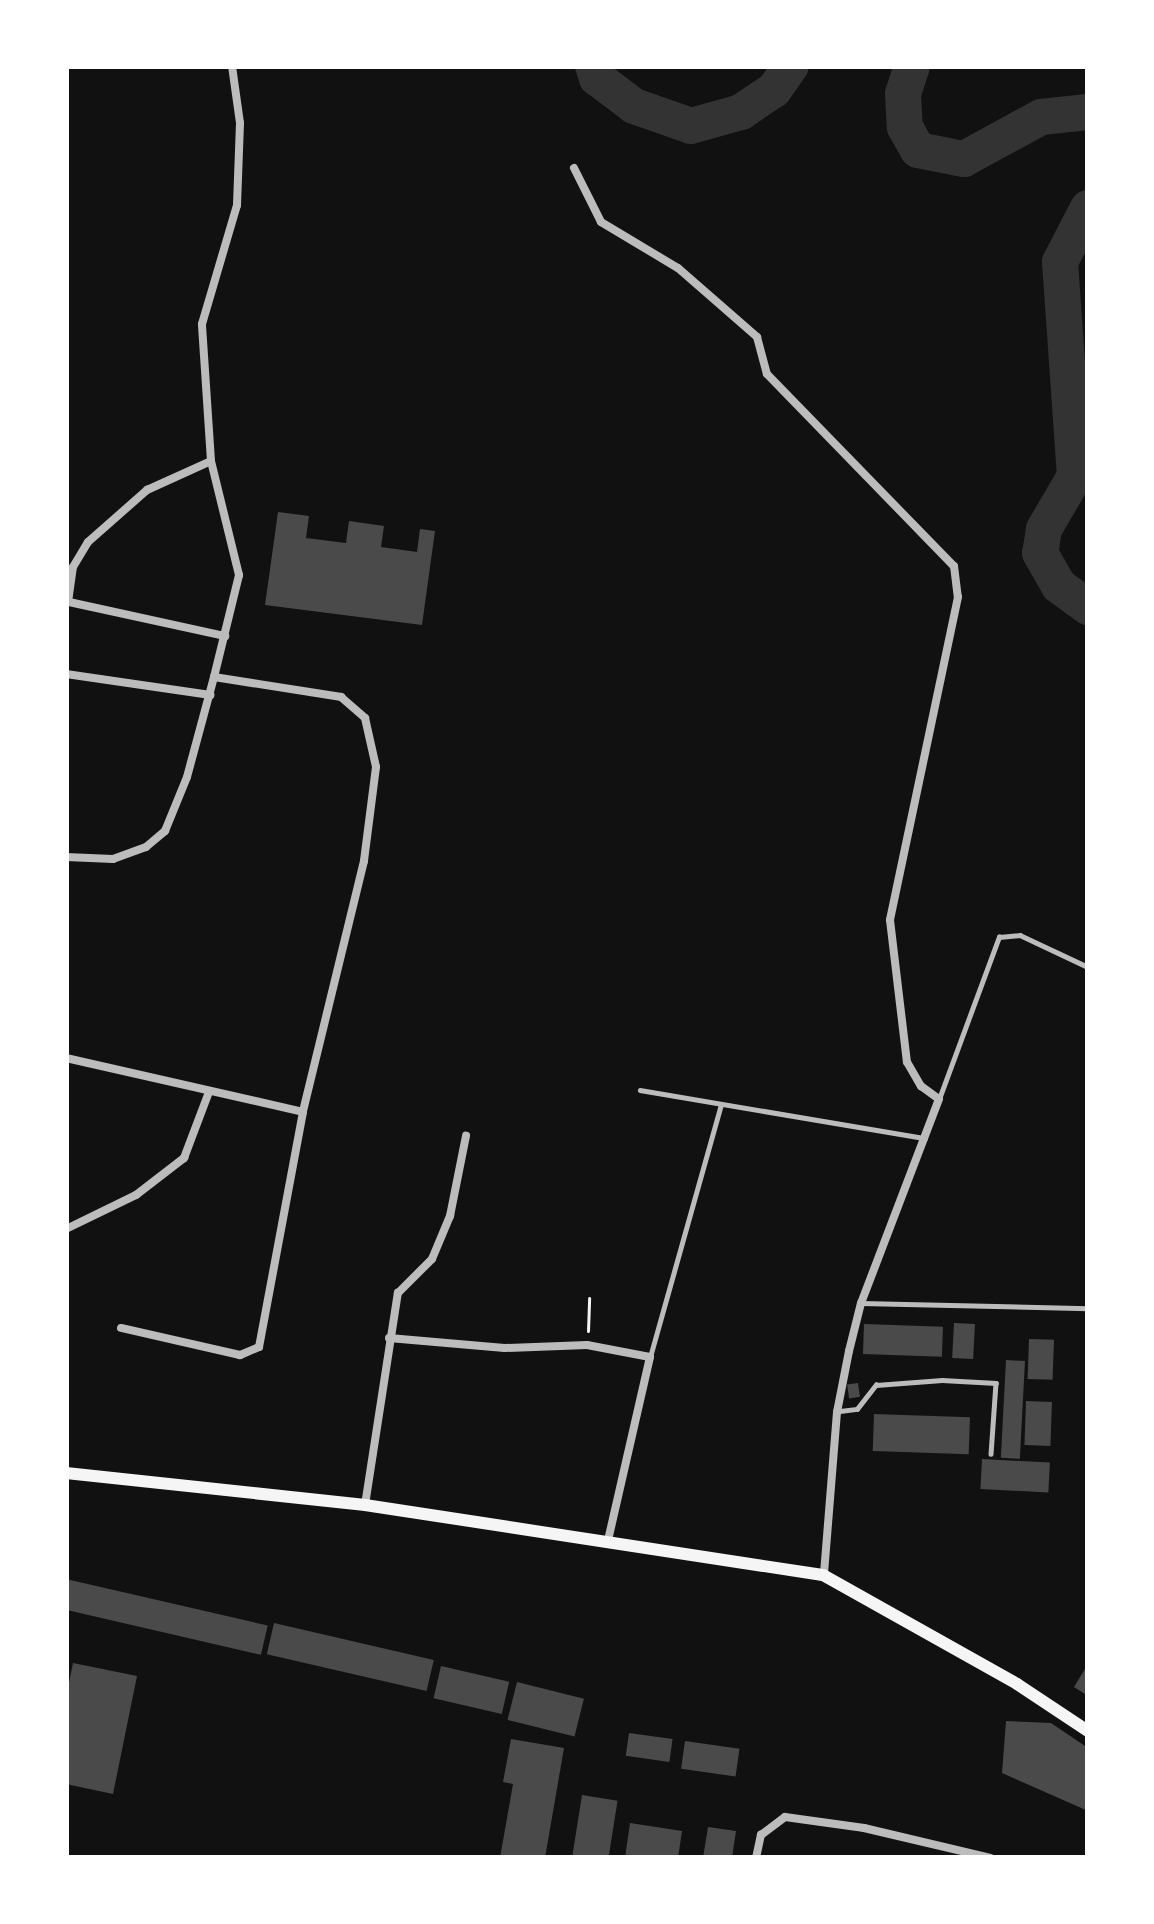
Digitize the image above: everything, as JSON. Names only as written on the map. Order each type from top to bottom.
[{"type":"main road","points":[[66,1473],[365,1505],[824,1575],[1017,1684],[1088,1731]]},
{"type":"street","points":[[66,857],[113,860],[146,848],[165,831],[187,777],[239,575],[211,461],[202,324],[237,205],[240,123],[232,66]]},
{"type":"street","points":[[574,168],[602,222],[678,268],[757,337],[767,374],[954,566],[958,597],[890,920],[907,1062],[921,1086],[939,1099],[861,1303],[837,1412],[824,1575]]},
{"type":"street","points":[[211,461],[147,490],[88,542],[73,567],[67,602],[226,636]]},
{"type":"street","points":[[66,674],[210,695]]},
{"type":"street","points":[[121,1328],[240,1355],[260,1347],[303,1112],[364,861],[376,767],[365,718],[341,697],[214,677]]},
{"type":"street","points":[[66,1058],[303,1112]]},
{"type":"street","points":[[66,1229],[136,1195],[184,1158],[209,1092]]},
{"type":"street","points":[[365,1505],[398,1293],[432,1258],[449,1216],[466,1136]]},
{"type":"street","points":[[388,1338],[505,1348],[587,1345],[650,1357],[608,1540]]},
{"type":"street","points":[[756,1858],[761,1835],[785,1817],[864,1828],[991,1858]]},
{"type":"lane","points":[[939,1099],[998,937],[1020,934],[1088,967]]},
{"type":"lane","points":[[640,1090],[925,1138]]},
{"type":"lane","points":[[650,1357],[721,1105]]},
{"type":"lane","points":[[861,1303],[1088,1308]]},
{"type":"lane","points":[[837,1412],[857,1409],[875,1385],[942,1380],[997,1383],[991,1454]]},
{"type":"path","points":[[587,1345],[589,1298]]},
{"type":"building","points":[[278,512],[309,516],[306,538],[346,543],[349,521],[384,526],[381,547],[417,552],[420,529],[435,531],[422,625],[265,605]]},
{"type":"building","points":[[954,1323],[975,1324],[973,1359],[952,1358]]},
{"type":"building","points":[[864,1324],[943,1327],[942,1357],[863,1354]]},
{"type":"building","points":[[1029,1339],[1054,1340],[1053,1380],[1028,1379]]},
{"type":"building","points":[[1006,1360],[1025,1361],[1020,1459],[1001,1458]]},
{"type":"building","points":[[858,1383],[860,1397],[849,1398],[847,1385]]},
{"type":"building","points":[[1026,1401],[1052,1402],[1050,1446],[1024,1445]]},
{"type":"building","points":[[874,1414],[970,1417],[969,1454],[873,1451]]},
{"type":"building","points":[[982,1459],[1050,1463],[1048,1493],[980,1489]]},
{"type":"building","points":[[66,1579],[268,1626],[261,1655],[66,1610]]},
{"type":"building","points":[[274,1623],[434,1660],[427,1691],[267,1654]]},
{"type":"building","points":[[73,1663],[137,1676],[113,1794],[66,1784],[66,1697]]},
{"type":"building","points":[[1088,1664],[1088,1696],[1074,1687]]},
{"type":"building","points":[[441,1666],[509,1682],[502,1714],[434,1698]]},
{"type":"building","points":[[517,1682],[584,1699],[575,1737],[508,1720]]},
{"type":"building","points":[[1006,1721],[1051,1723],[1088,1748],[1088,1811],[1002,1773]]},
{"type":"building","points":[[629,1733],[673,1739],[669,1762],[626,1756]]},
{"type":"building","points":[[511,1739],[564,1748],[545,1858],[500,1858],[513,1784],[503,1782]]},
{"type":"building","points":[[685,1741],[739,1749],[736,1776],[681,1769]]},
{"type":"building","points":[[582,1795],[618,1801],[608,1858],[572,1858]]},
{"type":"building","points":[[630,1823],[682,1831],[678,1858],[625,1858]]},
{"type":"building","points":[[708,1827],[736,1831],[732,1858],[703,1858]]},
{"type":"waterway","points":[[593,66],[597,78],[634,106],[691,126],[741,112],[774,90],[791,66]]},
{"type":"waterway","points":[[912,66],[903,94],[905,127],[918,150],[964,159],[1041,117],[1088,112]]},
{"type":"waterway","points":[[1088,208],[1060,262],[1075,476],[1044,529],[1040,553],[1059,586],[1088,607]]}]
